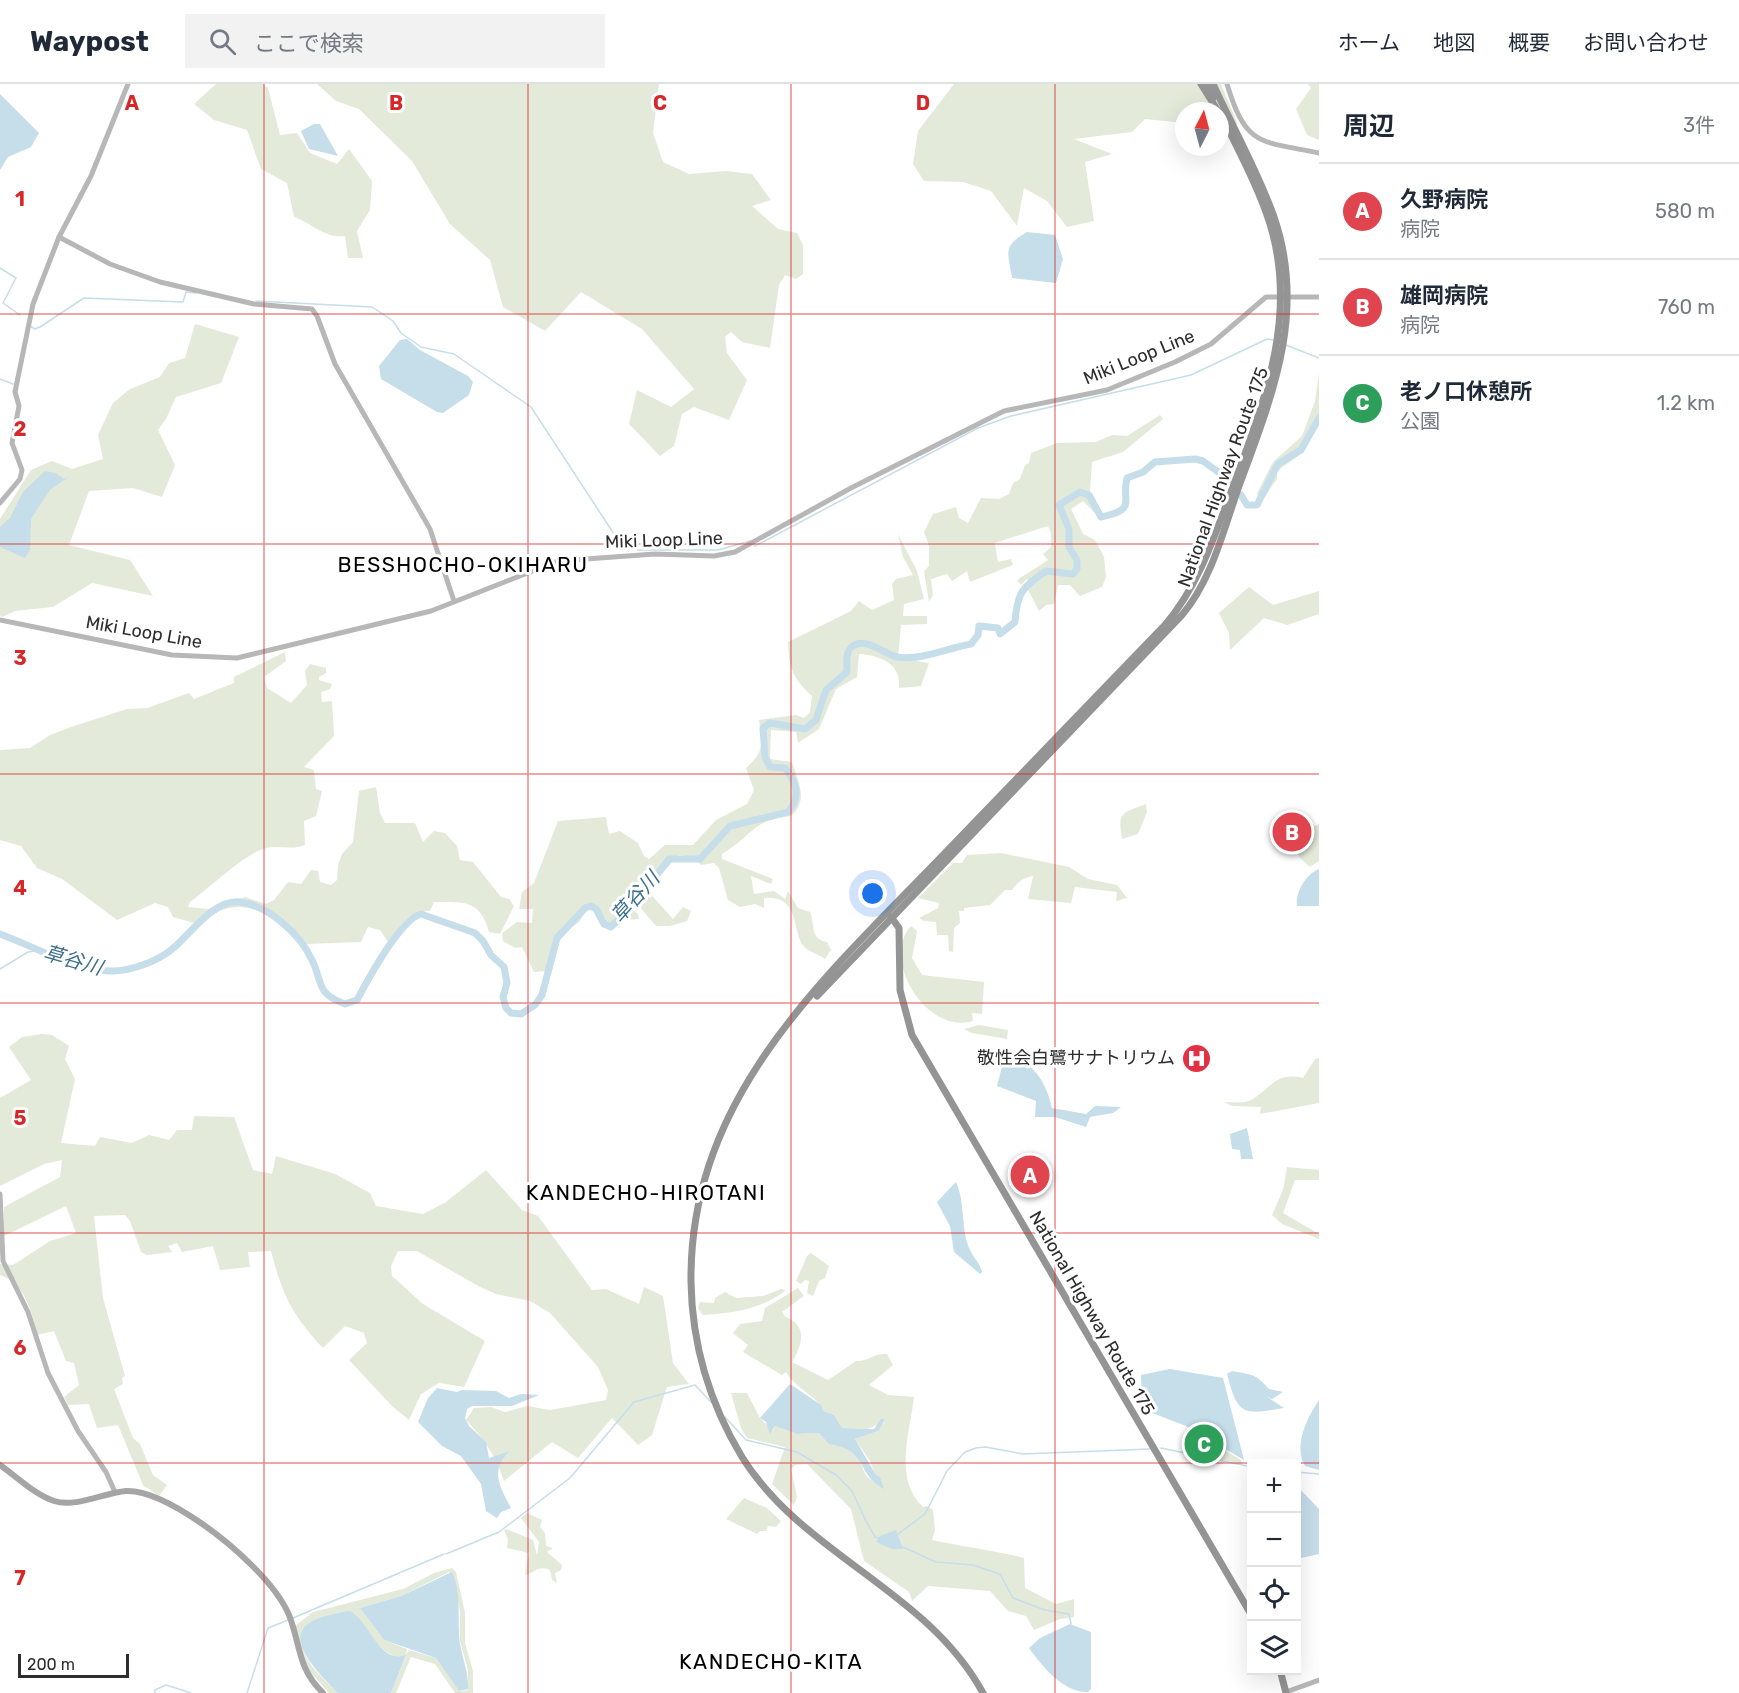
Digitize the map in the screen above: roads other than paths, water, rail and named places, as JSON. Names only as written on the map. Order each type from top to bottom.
[{"type":"highway","points":[[1201,84],[1213,102]]},
{"type":"highway","name":"National Highway Route 175","points":[[1207,84],[1216,102]]},
{"type":"highway","points":[[1215,84],[1219,102]]},
{"type":"highway","name":"National Highway Route 175","points":[[776,1040],[1130,671],[1194,599],[1207,574],[1272,396],[1282,359],[1284,296],[1274,217],[1229,129]]},
{"type":"highway","name":"National Highway Route 175","points":[[983,1693],[961,1657],[923,1617],[819,1537],[783,1506],[760,1481],[731,1437],[705,1372],[696,1335],[692,1291],[693,1236],[699,1195],[709,1161],[736,1100],[776,1040],[838,961],[1183,604],[1207,556],[1271,377],[1284,296]]},
{"type":"highway","points":[[886,912],[893,919]]},
{"type":"highway","name":"National Highway Route 175","points":[[893,919],[900,931],[900,990],[912,1035],[1247,1609]]},
{"type":"highway","points":[[1281,1675],[1286,1692]]},
{"type":"main road","points":[[0,503],[20,479],[22,470],[12,443],[19,406],[16,384],[33,304],[59,237],[91,176],[128,84]]},
{"type":"main road","points":[[1227,84],[1247,131],[1253,136],[1269,143],[1319,153]]},
{"type":"main road","points":[[59,237],[110,264],[160,282],[254,304],[312,309],[317,315],[335,364],[430,529],[454,601]]},
{"type":"main road","name":"Miki Loop Line","points":[[0,620],[164,654],[224,659],[249,656],[410,617],[558,561],[655,554],[714,556],[735,552],[851,488],[1004,411],[1107,390],[1203,348],[1225,333],[1261,300],[1284,296],[1319,297]]},
{"type":"main road","points":[[0,1194],[3,1261],[28,1312],[48,1373],[115,1492]]},
{"type":"main road","points":[[0,1465],[51,1500],[60,1502],[129,1491],[147,1495],[199,1521],[269,1583],[289,1616],[300,1660],[312,1683],[323,1693]]},
{"type":"main road","points":[[1286,1692],[1319,1680]]},
{"type":"water","points":[[0,94],[39,133],[31,147],[8,157],[0,170]]},
{"type":"water","points":[[314,124],[320,124],[338,156],[309,149],[301,131]]},
{"type":"water","points":[[1027,232],[1055,235],[1063,259],[1056,283],[1012,278],[1008,256],[1010,246]]},
{"type":"water","points":[[407,339],[420,350],[468,376],[473,382],[469,395],[443,413],[437,412],[381,379],[379,366],[400,340]]},
{"type":"water","points":[[45,471],[56,473],[64,479],[70,476],[50,490],[31,519],[30,550],[25,558],[0,547],[0,527],[10,518],[23,492]]},
{"type":"water","points":[[1319,869],[1319,906],[1297,906],[1302,884],[1314,871]]},
{"type":"water","points":[[1006,1051],[1031,1067],[1046,1088],[1052,1108],[1086,1114],[1095,1106],[1121,1107],[1113,1113],[1090,1117],[1086,1127],[1055,1117],[1035,1117],[1036,1101],[997,1086]]},
{"type":"water","points":[[1247,1128],[1253,1159],[1241,1159],[1240,1150],[1232,1149],[1230,1134]]},
{"type":"water","points":[[956,1182],[968,1244],[981,1269],[980,1274],[954,1252],[950,1226],[937,1202]]},
{"type":"water","points":[[1170,1369],[1223,1378],[1244,1460],[1186,1426],[1142,1409],[1141,1375]]},
{"type":"water","points":[[1232,1371],[1253,1376],[1269,1389],[1283,1392],[1272,1399],[1266,1396],[1284,1408],[1245,1410],[1235,1399],[1231,1388],[1227,1374]]},
{"type":"water","points":[[790,1384],[821,1405],[824,1411],[834,1415],[842,1428],[874,1429],[881,1419],[885,1419],[878,1431],[855,1439],[876,1475],[880,1477],[884,1489],[875,1483],[851,1451],[829,1444],[819,1433],[797,1434],[775,1426],[770,1434],[766,1422],[760,1418]]},
{"type":"water","points":[[437,1388],[457,1392],[462,1390],[496,1391],[509,1398],[521,1394],[539,1395],[512,1406],[472,1406],[467,1409],[465,1418],[469,1426],[486,1442],[489,1458],[510,1451],[500,1465],[498,1479],[511,1508],[501,1512],[497,1518],[486,1511],[481,1484],[461,1456],[442,1446],[418,1422],[428,1398]]},
{"type":"water","points":[[1319,1400],[1319,1470],[1305,1466],[1300,1449],[1306,1423]]},
{"type":"water","points":[[1301,1490],[1319,1509],[1319,1554],[1301,1558]]},
{"type":"water","points":[[896,1530],[903,1549],[892,1549],[876,1542],[880,1536]]},
{"type":"water","points":[[452,1572],[457,1589],[460,1643],[468,1683],[468,1689],[459,1691],[436,1658],[384,1640],[360,1608],[401,1596]]},
{"type":"water","points":[[349,1611],[356,1615],[388,1653],[396,1656],[406,1655],[391,1693],[338,1693],[306,1656],[301,1635],[306,1626],[317,1619]]},
{"type":"water","points":[[1070,1624],[1091,1632],[1091,1689],[1088,1692],[1070,1688],[1062,1683],[1047,1670],[1029,1648],[1040,1638]]},
{"type":"waterway","points":[[0,268],[16,278],[3,303],[20,315]]},
{"type":"waterway","points":[[30,326],[35,329],[40,327],[84,298],[183,302],[186,292],[196,293]]},
{"type":"waterway","points":[[256,301],[372,307],[393,321],[401,333],[421,347],[454,354],[531,407],[614,534],[638,550],[718,550],[750,541]]},
{"type":"waterway","points":[[753,544],[755,546],[978,428],[1011,416],[1191,375],[1267,339],[1273,340]]},
{"type":"waterway","points":[[1286,345],[1319,358]]},
{"type":"waterway","points":[[0,379],[13,384]]},
{"type":"waterway","name":"草谷川","points":[[1241,495],[1247,505],[1257,505],[1278,464],[1301,450],[1319,418]]},
{"type":"waterway","name":"草谷川","points":[[0,934],[70,963],[99,970],[119,971],[135,968],[158,958],[178,944],[211,912],[220,906],[240,902],[262,909],[292,931],[307,950],[325,992],[345,1004],[357,1000],[394,939],[404,927],[421,914],[475,933],[491,955],[504,967],[507,983],[503,997],[506,1008],[511,1013],[521,1014],[535,1005],[542,995],[557,938],[585,908],[591,906],[596,909],[604,924],[611,927],[633,905],[669,859],[700,859],[730,826],[788,812],[795,800],[796,789],[785,768],[770,767],[765,757],[763,728],[770,723],[805,729],[816,720],[826,690],[847,672],[847,656],[853,646],[867,644],[897,657],[906,658],[934,654],[971,644],[978,635],[979,626],[998,628],[1000,634],[1015,622],[1019,597],[1031,582],[1046,571],[1073,574],[1077,569],[1077,560],[1069,547],[1069,529],[1059,505],[1080,492],[1089,495],[1101,517],[1124,508],[1127,478],[1143,472],[1155,462],[1195,459],[1203,461],[1229,480]]},
{"type":"waterway","points":[[0,969],[28,952],[36,951]]},
{"type":"waterway","points":[[446,1554],[499,1532],[570,1478],[634,1402],[695,1385],[712,1403]]},
{"type":"waterway","points":[[725,1417],[746,1440],[797,1452],[836,1475],[852,1491],[875,1537],[880,1539]]},
{"type":"waterway","points":[[898,1534],[925,1514],[947,1471],[965,1452],[976,1448],[985,1447],[1023,1454],[1150,1449]]},
{"type":"waterway","points":[[1161,1448],[1247,1466]]},
{"type":"waterway","points":[[1301,1472],[1319,1474]]},
{"type":"waterway","points":[[903,1547],[936,1562],[973,1565],[1000,1574],[1013,1598],[1045,1610],[1069,1614],[1071,1624]]},
{"type":"waterway","points":[[293,1618],[444,1554]]},
{"type":"waterway","points":[[247,1693],[268,1628],[288,1620]]},
{"type":"waterway","points":[[155,1693],[155,1690],[166,1685],[191,1693]]},
{"type":"place","name":"雄岡病院","points":[[1292,832]]},
{"type":"place","name":"敬性会白鷺サナトリウム","points":[[1196,1058]]},
{"type":"place","name":"久野病院","points":[[1030,1175]]},
{"type":"place","name":"老ノ口休憩所","points":[[1204,1444]]},
{"type":"district","name":"BESSHOCHO-OKIHARU","points":[[463,565]]},
{"type":"district","name":"KANDECHO-HIROTANI","points":[[646,1193]]},
{"type":"district","name":"KANDECHO-KITA","points":[[771,1662]]}]
